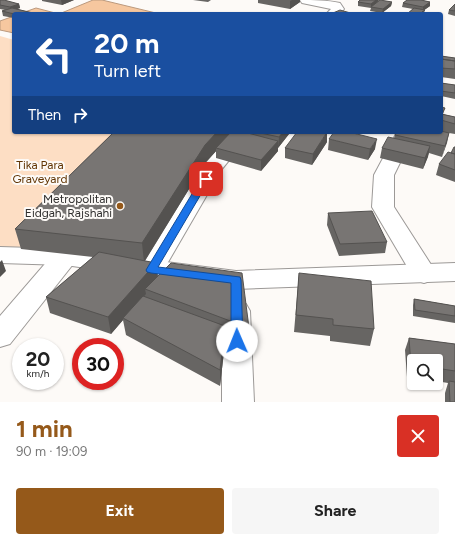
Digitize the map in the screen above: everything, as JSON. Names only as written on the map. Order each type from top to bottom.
[{"type":"street","points":[[316,1],[336,6],[338,9],[334,12]]},
{"type":"street","points":[[151,270],[214,166],[241,134]]},
{"type":"street","points":[[405,134],[384,175],[383,207],[424,274]]},
{"type":"street","points":[[0,255],[65,257],[151,270],[236,280],[455,272]]},
{"type":"street","points":[[0,336],[65,257]]},
{"type":"street","points":[[236,280],[238,402]]},
{"type":"green space","name":"Tika Para Graveyard","points":[[0,36],[12,39],[12,134],[131,134],[21,249],[0,248]]},
{"type":"shaded area","points":[[93,0],[102,0],[152,12],[64,12]]},
{"type":"shaded area","points":[[36,8],[51,12],[25,12]]},
{"type":"shaded area","points":[[12,17],[12,33],[0,30],[0,21]]},
{"type":"building","points":[[0,0],[19,4],[10,7],[0,5]]},
{"type":"building","points":[[360,0],[376,0],[371,4],[358,2]]},
{"type":"building","points":[[380,0],[392,2],[383,9],[371,7]]},
{"type":"building","points":[[407,0],[421,0],[430,2],[423,7],[403,3]]},
{"type":"building","points":[[455,4],[455,11],[449,10]]},
{"type":"building","points":[[12,8],[29,12],[12,12],[12,14],[2,11]]},
{"type":"building","points":[[414,8],[425,10],[422,12],[409,12]]},
{"type":"building","points":[[340,10],[347,12],[335,12]]},
{"type":"building","points":[[443,56],[455,58],[455,61],[443,59]]},
{"type":"building","points":[[443,59],[455,61],[455,69],[443,68]]},
{"type":"building","points":[[443,83],[455,85],[455,93],[443,91]]},
{"type":"building","points":[[443,114],[455,117],[455,124],[443,121]]},
{"type":"building","points":[[443,132],[449,133],[445,146],[395,135],[443,134]]},
{"type":"building","name":"Metropolitan Eidgah, Rajshahi","points":[[112,134],[215,134],[205,145],[142,243],[15,229]]},
{"type":"building","points":[[229,134],[252,134],[278,141],[261,160],[216,148]]},
{"type":"building","points":[[265,134],[281,134],[279,137]]},
{"type":"building","points":[[296,134],[326,134],[313,154],[285,148]]},
{"type":"building","points":[[333,134],[357,134],[377,139],[370,149],[329,139]]},
{"type":"building","points":[[388,137],[430,146],[425,158],[382,148]]},
{"type":"building","points":[[455,147],[455,154],[451,153]]},
{"type":"building","points":[[448,152],[455,154],[455,170],[439,164]]},
{"type":"building","points":[[372,211],[387,242],[340,244],[328,213]]},
{"type":"building","points":[[99,252],[156,263],[108,317],[46,297]]},
{"type":"building","points":[[171,263],[242,273],[249,328],[145,289]]},
{"type":"building","points":[[299,273],[371,281],[374,329],[333,325],[333,319],[296,315]]},
{"type":"building","points":[[143,296],[225,326],[220,370],[123,318]]},
{"type":"building","points":[[414,299],[455,306],[455,316],[415,310]]},
{"type":"building","points":[[409,338],[455,344],[455,371],[443,369],[443,354],[410,354]]},
{"type":"building","points":[[449,381],[455,382],[455,402],[450,402]]},
{"type":"place","name":"Metropolitan Eidgah, Rajshahi","points":[[120,206]]},
{"type":"route","points":[[206,179],[151,270],[236,280],[237,341]]}]
